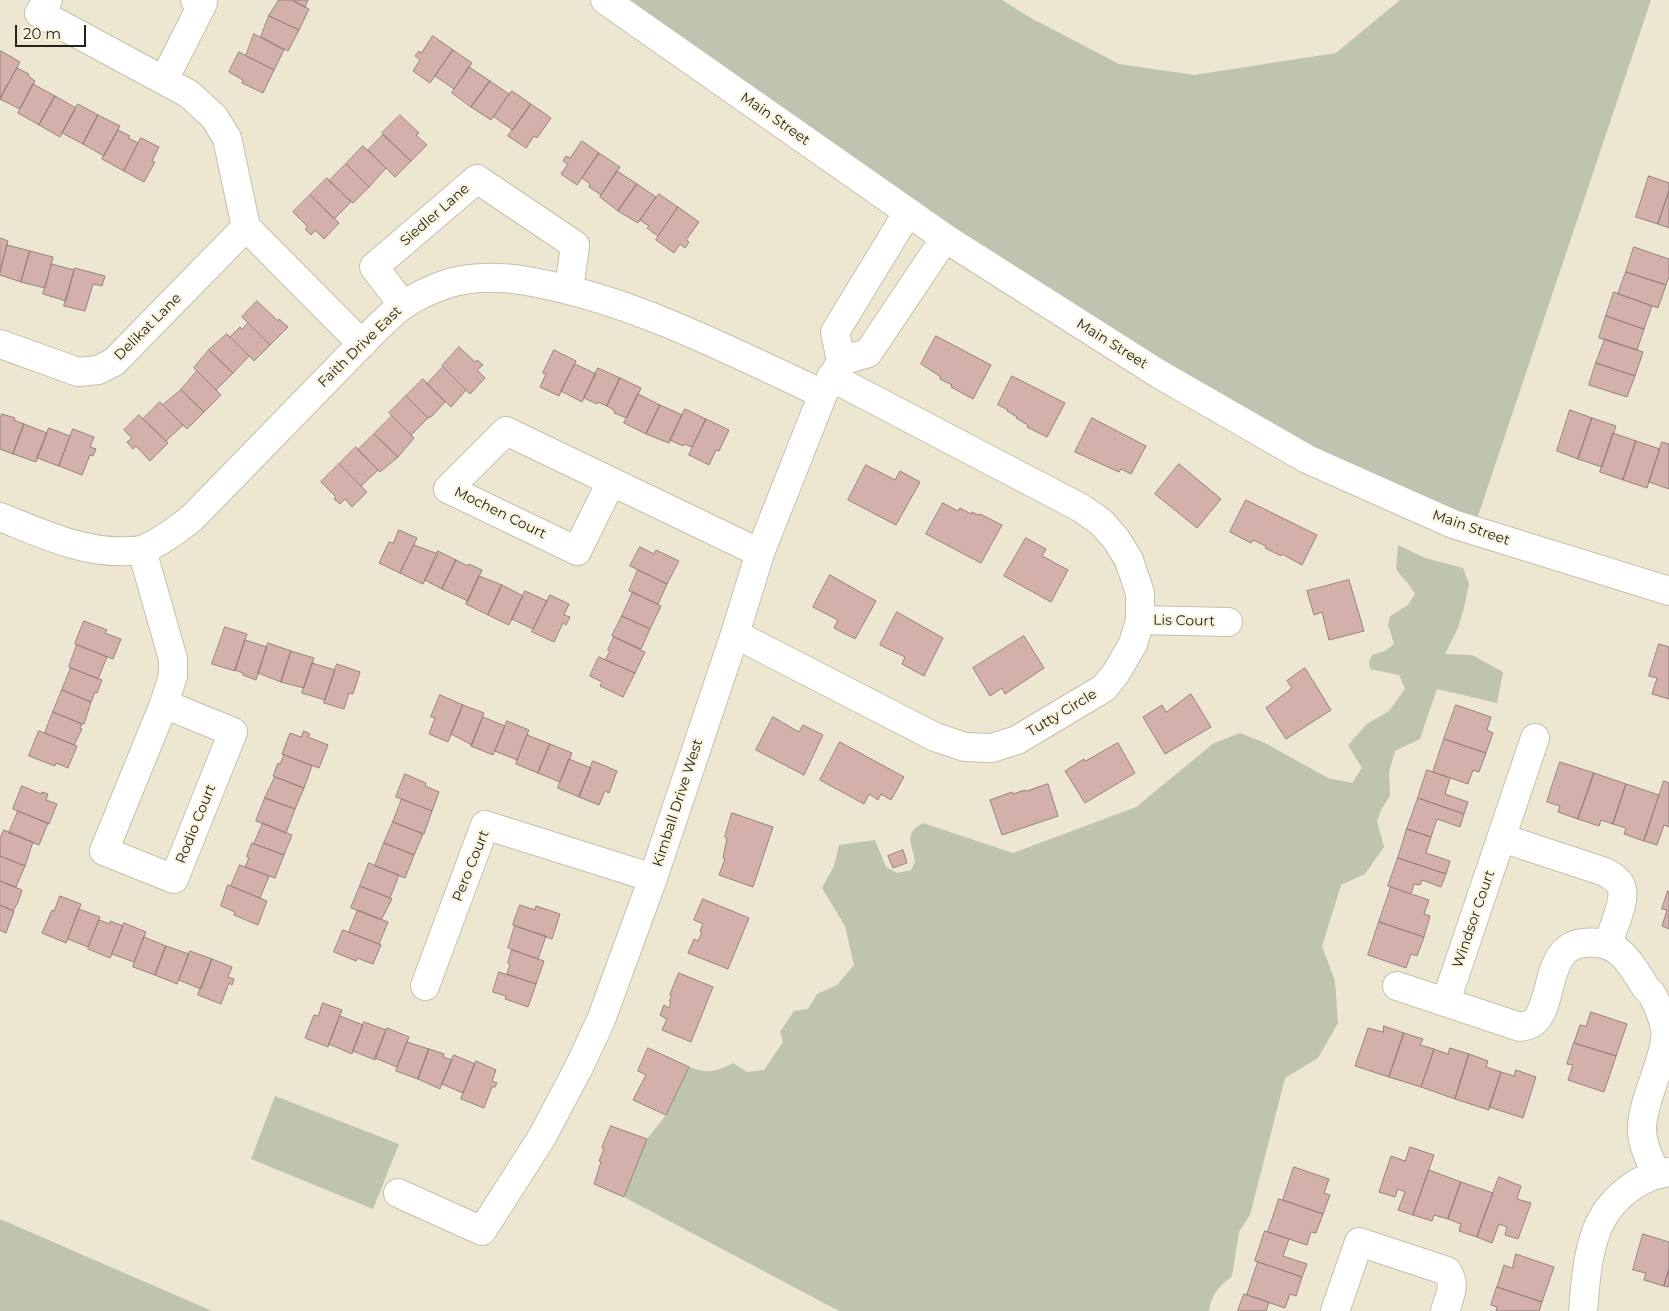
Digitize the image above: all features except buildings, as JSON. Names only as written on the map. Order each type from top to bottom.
[{"type":"street","points":[[48,0],[39,14],[189,94],[214,117],[227,138],[246,227],[362,344]]},
{"type":"street","points":[[164,80],[202,3],[195,0]]},
{"type":"street","name":"Main Street","points":[[605,0],[945,238],[1159,374],[1307,459],[1453,524],[1669,590]]},
{"type":"street","name":"Siedler Lane","points":[[403,305],[374,267],[477,179],[575,245],[569,290]]},
{"type":"street","points":[[832,377],[835,332],[908,212]]},
{"type":"street","name":"Delikat Lane","points":[[0,344],[78,372],[98,370],[114,362],[246,227]]},
{"type":"street","points":[[832,377],[868,353],[945,238]]},
{"type":"street","name":"Faith Drive East","points":[[0,517],[92,549],[117,552],[142,550],[170,535],[192,518],[362,344],[403,305],[430,291],[457,282],[483,277],[524,280],[569,290],[634,309],[678,327],[832,377]]},
{"type":"street","name":"Kimball Drive West","points":[[398,1193],[482,1231],[542,1137],[579,1067],[601,1020],[654,878],[760,553],[832,377]]},
{"type":"street","name":"Tutty Circle","points":[[735,634],[935,737],[965,747],[992,748],[1016,740],[1104,688],[1116,673],[1133,644],[1140,620],[1140,592],[1129,560],[1116,539],[1101,522],[1082,508],[832,377]]},
{"type":"street","name":"Mochen Court","points":[[611,482],[577,551],[448,489],[506,431],[760,553]]},
{"type":"street","name":"Rodio Court","points":[[142,550],[173,659],[173,676],[164,704],[104,852],[174,879],[233,732],[164,704]]},
{"type":"street","name":"Lis Court","points":[[1140,620],[1228,622]]},
{"type":"street","name":"Windsor Court","points":[[1446,1001],[1535,738]]},
{"type":"street","name":"Pero Court","points":[[425,986],[486,824],[654,878]]},
{"type":"street","points":[[1502,838],[1605,872],[1616,878],[1622,888],[1622,900],[1608,944]]},
{"type":"street","points":[[1397,986],[1520,1027],[1530,1025],[1536,1020],[1541,1009],[1561,955],[1570,947],[1579,943],[1593,942],[1608,944],[1620,952],[1631,963],[1645,988],[1652,994],[1666,1028],[1666,1042],[1644,1110],[1642,1128],[1644,1145],[1662,1173],[1638,1182],[1622,1193],[1603,1218],[1594,1238],[1589,1309]]},
{"type":"street","points":[[1338,1310],[1359,1242],[1447,1271],[1452,1278],[1452,1287],[1445,1311]]},
{"type":"green space","points":[[605,0],[1002,0],[1029,17],[1119,64],[1194,75],[1336,53],[1400,0],[1651,0],[1473,531],[1307,459]]},
{"type":"green space","points":[[1398,545],[1425,558],[1463,568],[1469,584],[1464,608],[1458,628],[1445,654],[1472,655],[1503,672],[1497,703],[1437,689],[1420,739],[1395,751],[1389,772],[1390,796],[1382,808],[1377,821],[1384,847],[1365,874],[1341,885],[1322,946],[1335,981],[1338,1023],[1318,1058],[1285,1078],[1250,1215],[1239,1232],[1232,1276],[1217,1291],[1212,1299],[1209,1311],[839,1311],[624,1197],[647,1139],[666,1115],[689,1067],[702,1071],[712,1071],[733,1063],[747,1072],[764,1070],[783,1042],[780,1032],[794,1011],[808,1009],[817,994],[837,985],[854,965],[845,926],[822,888],[834,866],[839,845],[875,840],[886,867],[897,873],[911,870],[915,862],[910,840],[911,835],[923,823],[1013,853],[1136,807],[1214,743],[1240,733],[1265,743],[1328,778],[1352,783],[1362,768],[1348,745],[1367,724],[1389,711],[1405,689],[1399,675],[1370,669],[1369,662],[1372,655],[1385,651],[1394,644],[1388,625],[1390,616],[1408,605],[1415,594],[1396,569]]},
{"type":"green space","points":[[275,1096],[399,1144],[373,1209],[251,1159]]},
{"type":"green space","points":[[0,1219],[212,1311],[0,1311]]}]
